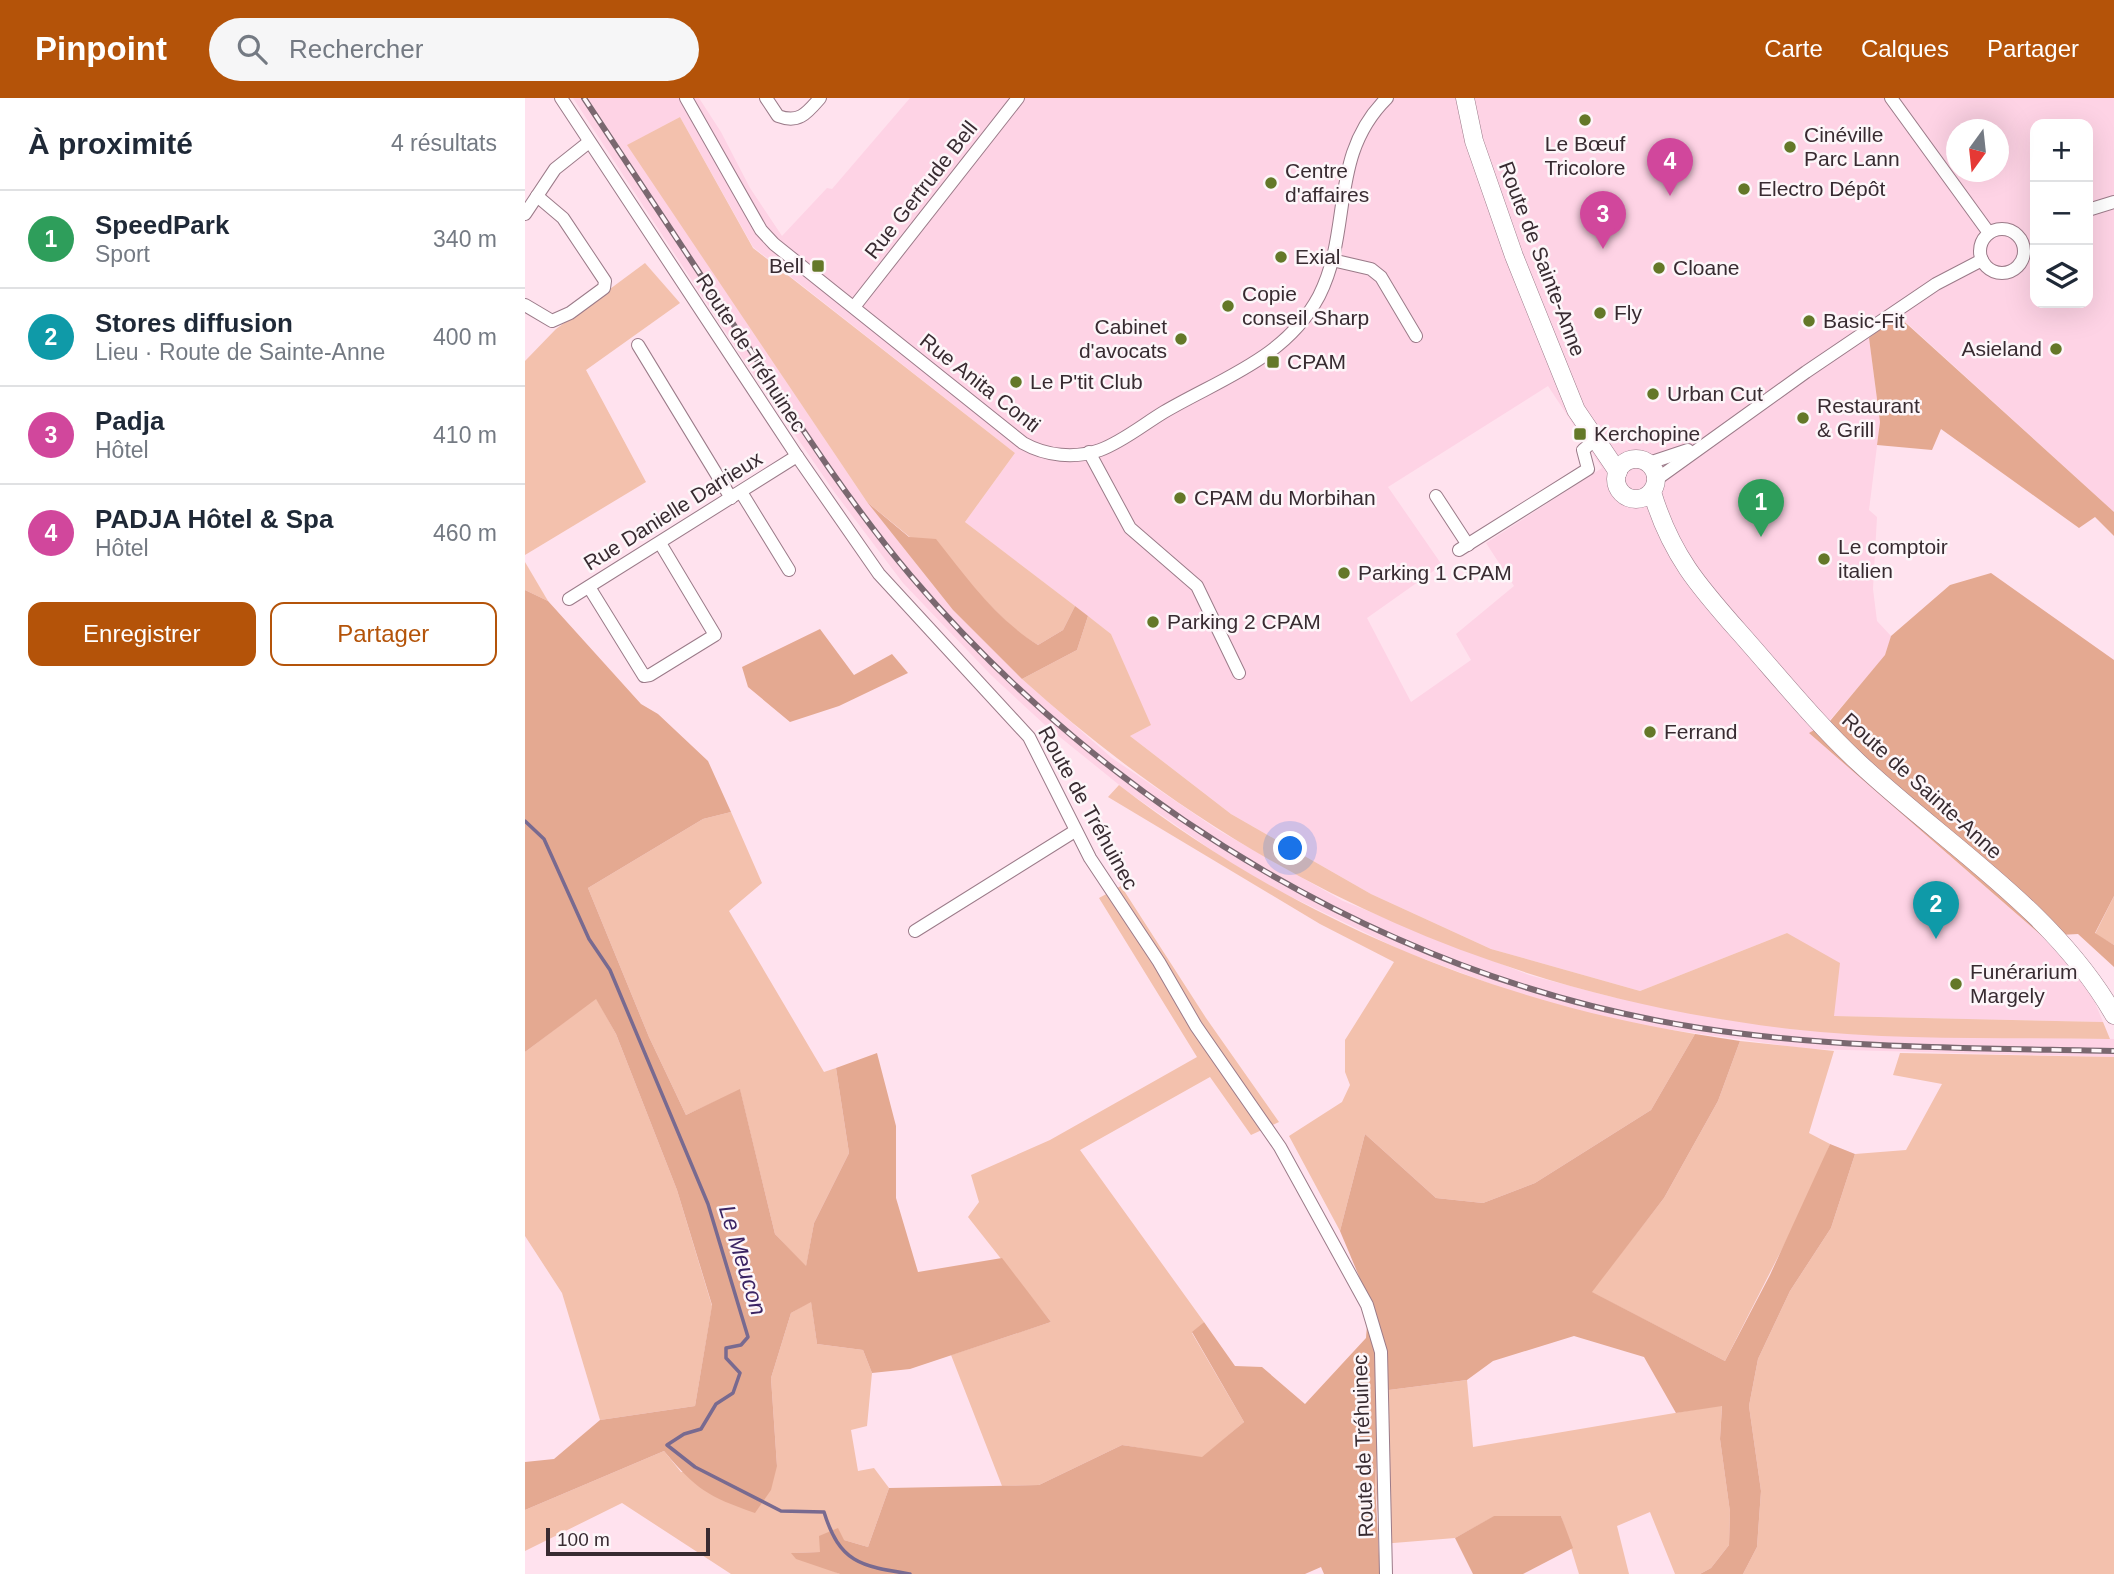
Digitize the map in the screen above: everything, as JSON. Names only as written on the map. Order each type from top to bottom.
[{"type":"main road","name":"Route de Sainte-Anne","points":[[1452,98],[1474,141]]},
{"type":"main road","name":"Route de Sainte-Anne","points":[[1465,98],[1474,141],[1514,256],[1576,410],[1618,472],[1619,490],[1645,479]]},
{"type":"main road","name":"Route de Sainte-Anne","points":[[1569,392],[1645,479],[1674,562],[1701,588],[1822,727],[1858,763],[2058,936],[2093,980],[2114,1014]]},
{"type":"main road","points":[[1618,472],[1645,479]]},
{"type":"street","name":"Route de Tréhuinec","points":[[561,98],[797,456],[879,574],[1029,737],[1075,831],[1196,1026],[1280,1147],[1367,1305],[1381,1352],[1384,1386],[1386,1574]]},
{"type":"street","name":"Rue Anita Conti","points":[[686,98],[761,230],[774,244],[1023,443],[1056,456],[1100,450],[1278,348],[1309,312],[1319,294],[1332,260],[1345,176],[1353,148],[1362,127],[1387,98]]},
{"type":"street","points":[[766,98],[778,116],[795,120],[803,117],[820,98]]},
{"type":"street","name":"Rue Gertrude Bell","points":[[854,307],[1019,98]]},
{"type":"street","points":[[1891,98],[1989,233]]},
{"type":"street","points":[[525,214],[555,169],[589,142]]},
{"type":"street","points":[[525,305],[552,321],[570,313],[604,288],[605,281],[563,218],[537,195]]},
{"type":"street","points":[[2093,208],[2114,202]]},
{"type":"street","points":[[2006,229],[2021,239],[2024,257],[2013,271],[1995,272],[1982,260],[1980,245],[1989,233],[2006,229]]},
{"type":"street","points":[[2021,239],[2030,235]]},
{"type":"street","points":[[1332,260],[1371,270],[1381,277],[1416,336]]},
{"type":"street","points":[[1645,479],[1936,284],[1982,260]]},
{"type":"street","points":[[638,345],[736,495],[789,570]]},
{"type":"street","points":[[1436,496],[1463,547],[1588,469],[1583,450],[1596,439]]},
{"type":"street","points":[[1089,452],[1130,528],[1197,586],[1239,673]]},
{"type":"street","name":"Rue Danielle Darrieux","points":[[569,599],[797,456]]},
{"type":"street","points":[[589,587],[644,676],[715,635],[660,543]]},
{"type":"street","points":[[915,931],[1075,831]]},
{"type":"shaded area","points":[[573,98],[699,98],[721,132],[750,188],[782,236],[827,188],[832,189],[910,98],[2114,98],[2114,512],[1898,315],[1869,338],[1880,422],[1869,510],[1877,517],[1873,589],[1877,621],[1891,636],[1886,655],[1829,721],[1949,855],[2042,936],[2089,988],[2103,1022],[1834,1016],[1787,933],[1640,991],[1491,949],[1371,894],[1231,814],[1130,736],[1150,725],[1111,634],[965,522],[1015,453],[753,247],[680,117],[628,145],[867,502],[953,610],[1022,679],[1112,758],[1218,830],[1343,901],[1529,975],[1612,997],[1792,1029],[1880,1035],[2114,1039],[2114,1057],[1808,1049],[1651,1027],[1523,996],[1403,951],[1279,891],[1223,858],[1128,792],[1045,725],[991,675],[903,583],[835,493],[745,362]],"holes":[[[1548,386],[1602,468],[1486,543],[1514,586],[1456,634],[1471,660],[1411,702],[1367,618],[1442,565],[1388,487]]]},
{"type":"shaded area","points":[[680,117],[753,248],[1015,453],[965,522],[1075,606],[1063,630],[1038,645],[1017,632],[978,593],[867,502],[627,145]]},
{"type":"shaded area","points":[[645,263],[680,303],[586,370],[646,482],[525,555],[525,361],[556,329]]},
{"type":"shaded area","points":[[1897,315],[2114,512],[2114,536],[2095,517],[2079,528],[1941,429],[1932,450],[1877,445],[1880,422],[1869,338]]},
{"type":"shaded area","points":[[867,502],[909,537],[936,539],[995,610],[1038,645],[1063,630],[1075,606],[1088,616],[1077,650],[1022,679],[953,610]]},
{"type":"shaded area","points":[[525,562],[548,601],[525,590]]},
{"type":"shaded area","points":[[1991,573],[2114,660],[2114,896],[2095,933],[2114,945],[2114,967],[2078,934],[2042,936],[1809,733],[1830,721],[1885,655],[1891,636],[1950,585]]},
{"type":"shaded area","points":[[525,590],[548,601],[641,704],[658,714],[708,761],[731,812],[703,819],[588,888],[649,1037],[686,1115],[740,1089],[775,1234],[806,1266],[814,1223],[849,1153],[836,1068],[877,1053],[896,1126],[896,1198],[918,1272],[1002,1258],[1051,1322],[910,1369],[872,1373],[863,1350],[817,1344],[811,1302],[791,1313],[771,1378],[777,1466],[771,1490],[755,1513],[725,1502],[704,1490],[685,1475],[664,1451],[525,1510],[525,1462],[554,1459],[600,1420],[695,1406],[712,1305],[677,1190],[616,1034],[596,999],[525,1052]]},
{"type":"shaded area","points":[[1088,616],[1111,634],[1151,725],[1130,736],[1231,814],[1371,894],[1491,949],[1640,991],[1787,933],[1840,963],[1834,1016],[2103,1022],[2110,1039],[1950,1038],[1830,1033],[1681,1012],[1576,988],[1475,955],[1378,916],[1284,868],[1193,813],[1106,750],[1022,679],[1077,650]]},
{"type":"shaded area","points":[[820,629],[854,675],[892,654],[908,673],[839,706],[790,722],[748,687],[742,667]]},
{"type":"shaded area","points":[[1119,785],[1183,832],[1250,874],[1320,912],[1391,945],[1465,975],[1540,999],[1617,1019],[1695,1034],[1651,1110],[1535,1183],[1483,1203],[1436,1198],[1365,1134],[1340,1231],[1289,1136],[1342,1102],[1350,1085],[1345,1072],[1345,1040],[1394,962],[1320,924],[1108,797]]},
{"type":"shaded area","points":[[731,812],[762,883],[729,911],[824,1072],[836,1068],[849,1153],[814,1223],[806,1267],[775,1234],[740,1090],[686,1115],[649,1037],[588,888],[703,819]]},
{"type":"shaded area","points":[[1121,886],[1206,1018],[1279,1122],[1251,1135],[1210,1077],[1080,1150],[1204,1322],[1192,1333],[1244,1422],[1202,1458],[1122,1445],[1039,1485],[1002,1486],[951,1355],[1051,1322],[968,1217],[979,1202],[971,1175],[1050,1140],[1197,1057],[1099,898]]},
{"type":"shaded area","points":[[2114,896],[2114,945],[2095,934]]},
{"type":"shaded area","points":[[596,998],[616,1034],[677,1190],[712,1306],[695,1406],[600,1420],[562,1293],[525,1236],[525,1052]]},
{"type":"shaded area","points":[[1695,1034],[1740,1041],[1718,1101],[1664,1198],[1592,1292],[1725,1361],[1770,1275],[1830,1144],[1855,1154],[1831,1228],[1790,1291],[1758,1359],[1749,1406],[1761,1491],[1757,1547],[1743,1574],[1700,1574],[1711,1568],[1729,1545],[1730,1512],[1720,1439],[1722,1406],[1676,1413],[1644,1357],[1574,1336],[1493,1361],[1467,1380],[1381,1391],[1375,1483],[1380,1574],[1324,1574],[1321,1567],[1305,1574],[840,1574],[796,1559],[791,1553],[820,1552],[819,1536],[838,1528],[844,1540],[868,1547],[889,1488],[1039,1485],[1122,1445],[1202,1457],[1244,1422],[1192,1332],[1204,1322],[1235,1366],[1262,1367],[1305,1404],[1366,1338],[1369,1300],[1340,1231],[1365,1134],[1436,1198],[1483,1203],[1535,1183],[1651,1110]]},
{"type":"shaded area","points":[[1740,1041],[1834,1051],[1809,1133],[1830,1144],[1809,1196],[1725,1361],[1591,1292],[1664,1198],[1718,1101]]},
{"type":"shaded area","points":[[1900,1053],[2114,1057],[2114,1574],[1743,1574],[1757,1547],[1761,1491],[1749,1406],[1758,1359],[1790,1291],[1831,1228],[1855,1154],[1906,1150],[1942,1084],[1893,1075]]},
{"type":"shaded area","points":[[811,1301],[817,1344],[863,1350],[872,1373],[867,1426],[851,1430],[858,1471],[874,1468],[889,1488],[868,1547],[844,1540],[820,1552],[792,1553],[840,1574],[731,1574],[622,1503],[525,1551],[525,1510],[664,1451],[681,1472],[777,1466],[771,1378],[791,1313]]},
{"type":"shaded area","points":[[1467,1380],[1473,1447],[1722,1405],[1720,1439],[1730,1512],[1729,1545],[1711,1568],[1700,1574],[1675,1574],[1650,1512],[1617,1526],[1629,1574],[1579,1574],[1561,1516],[1495,1516],[1455,1538],[1381,1544],[1375,1483],[1381,1391]]},
{"type":"shaded area","points":[[1494,1516],[1561,1516],[1573,1548],[1523,1574],[1473,1574],[1455,1538]]},
{"type":"waterway","name":"Le Meucon","points":[[525,821],[544,839],[589,939],[610,970],[708,1204],[748,1337],[741,1345],[726,1348],[726,1358],[740,1373],[733,1393],[716,1404],[701,1429],[684,1434],[667,1445],[695,1467],[781,1511],[824,1512],[837,1542],[854,1559],[878,1568],[910,1574]]},
{"type":"railway","points":[[584,98],[787,407],[868,521],[911,576],[989,660],[1075,738],[1167,809],[1266,872],[1369,926],[1476,970],[1587,1005],[1700,1028],[1803,1040],[1907,1046],[2114,1051]]},
{"type":"place","name":"Le Bœuf Tricolore","points":[[1585,120]]},
{"type":"place","name":"Cinéville Parc Lann","points":[[1790,147]]},
{"type":"place","name":"Centre d'affaires","points":[[1271,183]]},
{"type":"place","name":"Electro Dépôt","points":[[1744,189]]},
{"type":"place","name":"PADJA Hôtel & Spa","points":[[1670,196]]},
{"type":"place","name":"Padja","points":[[1603,249]]},
{"type":"place","name":"Exial","points":[[1281,257]]},
{"type":"place","name":"Bell","points":[[818,266]]},
{"type":"place","name":"Cloane","points":[[1659,268]]},
{"type":"place","name":"Copie conseil Sharp","points":[[1228,306]]},
{"type":"place","name":"Fly","points":[[1600,313]]},
{"type":"place","name":"Basic-Fit","points":[[1809,321]]},
{"type":"place","name":"Cabinet d'avocats","points":[[1181,339]]},
{"type":"place","name":"Asieland","points":[[2056,349]]},
{"type":"place","name":"CPAM","points":[[1273,362]]},
{"type":"place","name":"Le P'tit Club","points":[[1016,382]]},
{"type":"place","name":"Urban Cut","points":[[1653,394]]},
{"type":"place","name":"Restaurant & Grill","points":[[1803,418]]},
{"type":"place","name":"Kerchopine","points":[[1580,434]]},
{"type":"place","name":"CPAM du Morbihan","points":[[1180,498]]},
{"type":"place","name":"SpeedPark","points":[[1761,537]]},
{"type":"place","name":"Le comptoir italien","points":[[1824,559]]},
{"type":"place","name":"Parking 1 CPAM","points":[[1344,573]]},
{"type":"place","name":"Parking 2 CPAM","points":[[1153,622]]},
{"type":"place","name":"Ferrand","points":[[1650,732]]},
{"type":"place","name":"Stores diffusion","points":[[1936,939]]},
{"type":"place","name":"Funérarium Margely","points":[[1956,984]]}]
